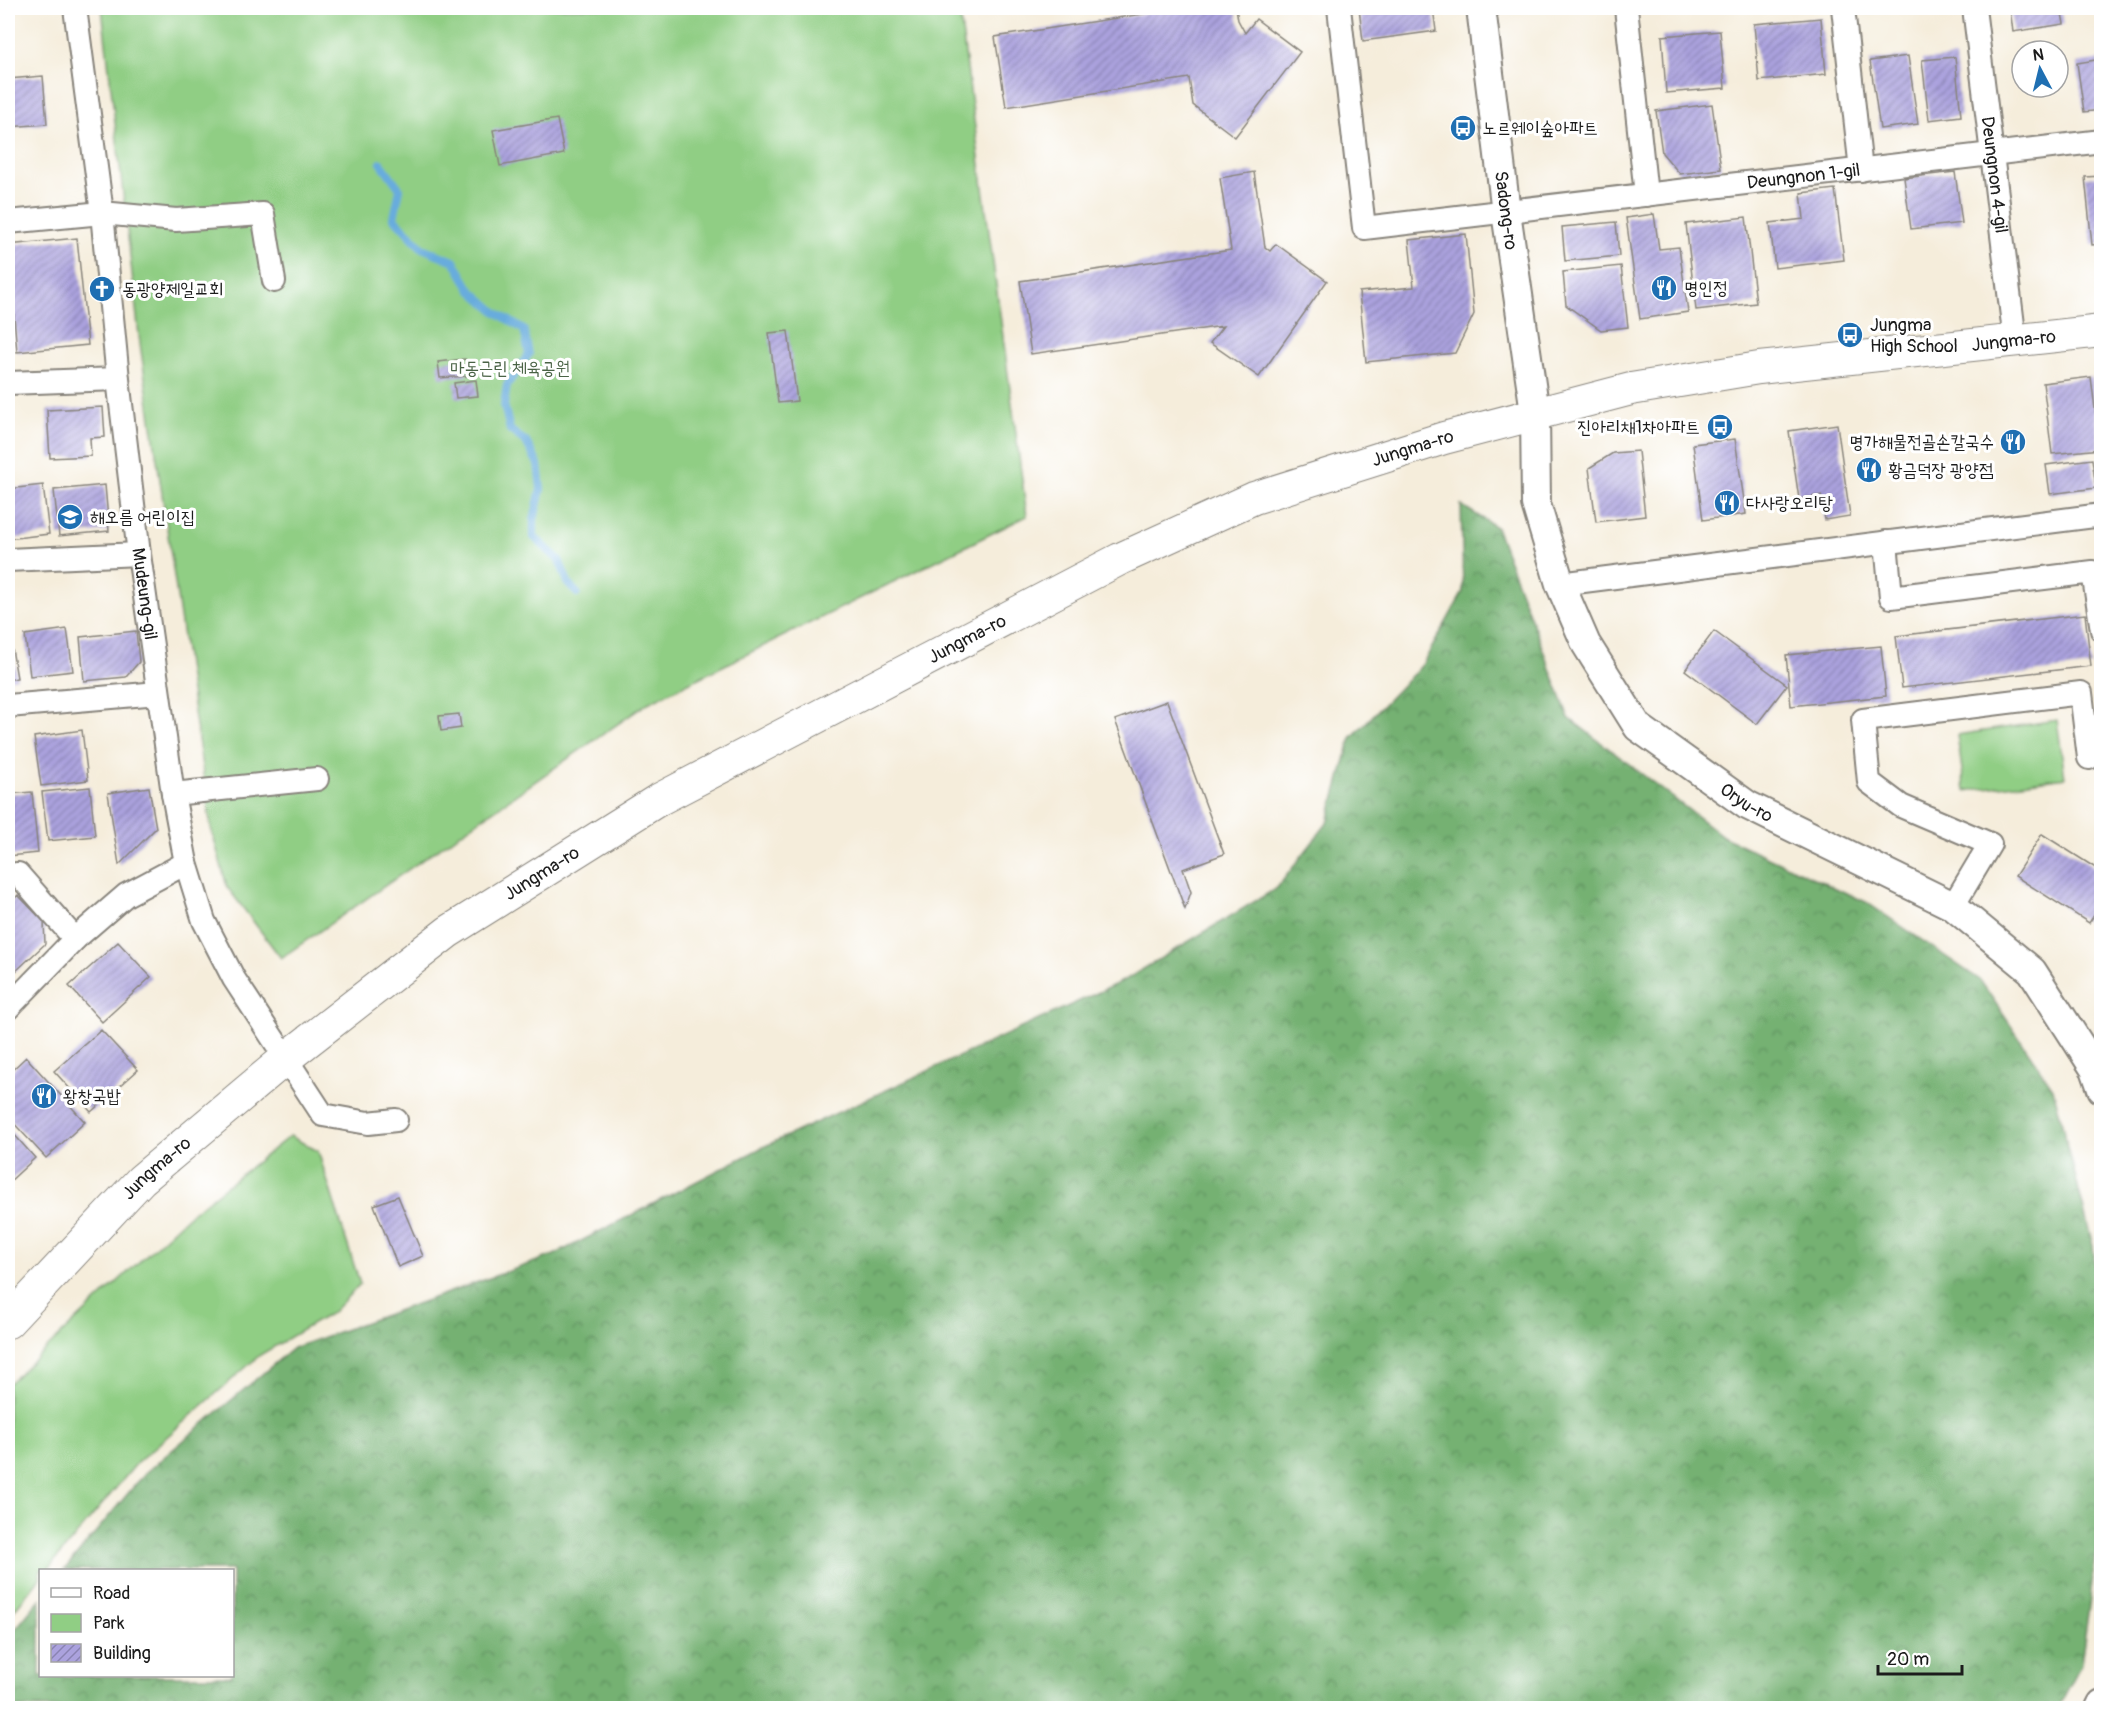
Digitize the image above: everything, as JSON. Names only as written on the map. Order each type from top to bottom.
[{"type":"main road","name":"Jungma-ro","points":[[8,1322],[141,1180],[285,1059],[448,932],[658,800],[1120,559],[1254,498],[1444,438],[1535,412],[1631,389],[1755,369],[2102,331]]},
{"type":"street","name":"Mudeung-gil","points":[[75,8],[102,213],[118,379],[139,554],[173,795],[186,863],[204,921],[234,979],[323,1116],[368,1123],[396,1120]]},
{"type":"street","name":"Deungnon 1-gil","points":[[1339,8],[1364,228],[2102,141]]},
{"type":"street","name":"Sadong-ro","points":[[1481,8],[1506,212],[1535,412]]},
{"type":"street","points":[[1626,8],[1646,195]]},
{"type":"street","points":[[1843,8],[1861,170]]},
{"type":"street","name":"Deungnon 4-gil","points":[[1974,8],[2015,340]]},
{"type":"street","points":[[8,222],[102,213],[176,220],[263,214],[274,281]]},
{"type":"street","points":[[8,383],[118,379]]},
{"type":"street","name":"Oryu-ro","points":[[1535,412],[1536,504],[1560,584],[1586,644],[1638,727],[1747,805],[1953,906],[2032,971],[2095,1070],[2102,1089]]},
{"type":"street","points":[[1560,584],[2102,515]]},
{"type":"street","points":[[1886,542],[1892,597],[2093,572],[2102,630]]},
{"type":"street","points":[[8,560],[139,554]]},
{"type":"street","points":[[1953,906],[1990,844],[1901,806],[1869,782],[1863,720],[2091,692],[2089,758]]},
{"type":"street","points":[[8,706],[158,693]]},
{"type":"street","points":[[173,795],[317,779]]},
{"type":"street","points":[[8,1008],[75,939],[126,895],[186,863]]},
{"type":"street","points":[[8,875],[18,874],[75,939]]},
{"type":"street","points":[[2100,1708],[2102,1704]]},
{"type":"green space","name":"마동근린 체육공원","points":[[102,8],[959,8],[1027,516],[648,703],[281,958],[227,887],[211,828],[140,344]]},
{"type":"green space","points":[[1461,505],[1496,527],[1569,718],[1724,837],[1866,902],[1980,980],[2053,1088],[2093,1246],[2102,1331],[2101,1519],[2081,1664],[2058,1708],[8,1708],[8,1638],[39,1600],[39,1677],[234,1677],[234,1569],[65,1569],[145,1473],[293,1348],[554,1255],[763,1147],[1125,980],[1277,888],[1328,822],[1351,738],[1422,665],[1463,592]]},
{"type":"green space","points":[[2057,720],[2065,777],[1965,791],[1957,735]]},
{"type":"green space","points":[[290,1136],[318,1151],[360,1284],[333,1312],[260,1355],[137,1463],[48,1569],[39,1569],[39,1579],[8,1618],[8,1384],[188,1216]]},
{"type":"building","points":[[1181,8],[1236,8],[1238,20],[1245,33],[1256,19],[1300,52],[1235,137],[1193,105],[1189,78],[1006,107],[995,37]]},
{"type":"building","points":[[1359,8],[1433,8],[1436,31],[1363,41]]},
{"type":"building","points":[[2010,8],[2061,8],[2064,24],[2013,32]]},
{"type":"building","points":[[1821,18],[1826,74],[1759,81],[1754,24]]},
{"type":"building","points":[[1720,31],[1725,88],[1666,93],[1662,36]]},
{"type":"building","points":[[1908,56],[1918,124],[1880,129],[1870,61]]},
{"type":"building","points":[[1955,57],[1961,116],[1929,120],[1922,60]]},
{"type":"building","points":[[2102,59],[2102,110],[2084,112],[2077,63]]},
{"type":"building","points":[[43,76],[47,124],[8,127],[8,79]]},
{"type":"building","points":[[1712,104],[1721,169],[1680,174],[1662,153],[1656,111]]},
{"type":"building","points":[[557,119],[564,154],[500,166],[493,130]]},
{"type":"building","points":[[1254,172],[1265,247],[1270,251],[1276,244],[1327,281],[1259,377],[1210,343],[1223,326],[1031,354],[1020,281],[1231,250],[1220,178]]},
{"type":"building","points":[[1955,172],[1962,223],[1911,229],[1904,178]]},
{"type":"building","points":[[2102,176],[2102,244],[2092,245],[2085,177]]},
{"type":"building","points":[[1835,189],[1844,260],[1775,268],[1770,223],[1804,219],[1801,193]]},
{"type":"building","points":[[1654,214],[1659,249],[1679,247],[1688,312],[1640,319],[1626,218]]},
{"type":"building","points":[[1746,217],[1756,303],[1696,310],[1686,224]]},
{"type":"building","points":[[1616,222],[1619,256],[1565,261],[1562,227]]},
{"type":"building","points":[[1466,234],[1474,314],[1455,353],[1366,362],[1359,292],[1414,287],[1409,240]]},
{"type":"building","points":[[77,238],[88,345],[17,352],[8,245]]},
{"type":"building","points":[[1621,266],[1628,327],[1601,330],[1566,305],[1563,272]]},
{"type":"building","points":[[788,331],[797,401],[778,403],[769,333]]},
{"type":"building","points":[[465,359],[467,376],[440,378],[438,362]]},
{"type":"building","points":[[2091,377],[2100,449],[2052,454],[2043,383]]},
{"type":"building","points":[[476,380],[478,396],[456,398],[454,383]]},
{"type":"building","points":[[103,407],[105,437],[90,438],[91,456],[50,458],[47,410]]},
{"type":"building","points":[[1837,424],[1850,516],[1825,520],[1821,495],[1799,499],[1789,431]]},
{"type":"building","points":[[1735,439],[1746,514],[1703,520],[1693,444]]},
{"type":"building","points":[[1638,451],[1645,516],[1596,522],[1589,468],[1613,453]]},
{"type":"building","points":[[2092,459],[2096,488],[2050,494],[2046,465]]},
{"type":"building","points":[[43,485],[49,534],[8,539],[8,489]]},
{"type":"building","points":[[105,485],[109,531],[59,536],[54,490]]},
{"type":"building","points":[[2085,614],[2091,666],[1902,688],[1896,636]]},
{"type":"building","points":[[67,629],[73,671],[30,676],[25,635]]},
{"type":"building","points":[[136,631],[139,662],[126,677],[84,681],[80,637]]},
{"type":"building","points":[[1714,631],[1787,685],[1757,724],[1685,670]]},
{"type":"building","points":[[8,637],[10,637],[17,678],[8,680]]},
{"type":"building","points":[[1881,646],[1886,696],[1791,706],[1786,655]]},
{"type":"building","points":[[1167,701],[1224,854],[1183,869],[1191,892],[1185,909],[1115,720]]},
{"type":"building","points":[[459,714],[461,728],[441,731],[439,716]]},
{"type":"building","points":[[82,730],[88,780],[41,786],[34,737]]},
{"type":"building","points":[[90,787],[95,836],[48,841],[42,792]]},
{"type":"building","points":[[149,787],[156,828],[119,865],[108,793]]},
{"type":"building","points":[[32,792],[38,853],[8,856],[8,794]]},
{"type":"building","points":[[2042,834],[2102,872],[2102,903],[2089,923],[2015,876]]},
{"type":"building","points":[[18,895],[44,922],[45,944],[16,971],[8,962],[8,905]]},
{"type":"building","points":[[118,942],[151,977],[102,1022],[69,986]]},
{"type":"building","points":[[101,1030],[138,1070],[91,1112],[54,1071]]},
{"type":"building","points":[[26,1057],[85,1122],[46,1158],[8,1117],[8,1074]]},
{"type":"building","points":[[12,1132],[35,1158],[8,1183],[8,1136]]},
{"type":"building","points":[[398,1196],[423,1256],[398,1267],[374,1205]]},
{"type":"waterway","points":[[381,163],[400,189],[394,218],[422,248],[454,261],[471,290],[496,312],[524,330],[529,354],[507,385],[504,405],[510,430],[526,442],[538,464],[541,489],[534,520],[534,537],[559,560],[569,585],[577,593]]},
{"type":"place","name":"노르웨이숲아파트","points":[[1463,128]]},
{"type":"place","name":"명인정","points":[[1664,288]]},
{"type":"place","name":"동광양제일교회","points":[[102,289]]},
{"type":"place","name":"Jungma High School","points":[[1850,335]]},
{"type":"place","name":"진아리채1차아파트","points":[[1720,427]]},
{"type":"place","name":"명가해물전골손칼국수","points":[[2013,442]]},
{"type":"place","name":"황금덕장 광양점","points":[[1869,470]]},
{"type":"place","name":"다사랑오리탕","points":[[1727,503]]},
{"type":"place","name":"해오름 어린이집","points":[[70,517]]},
{"type":"place","name":"왕창국밥","points":[[44,1096]]}]
